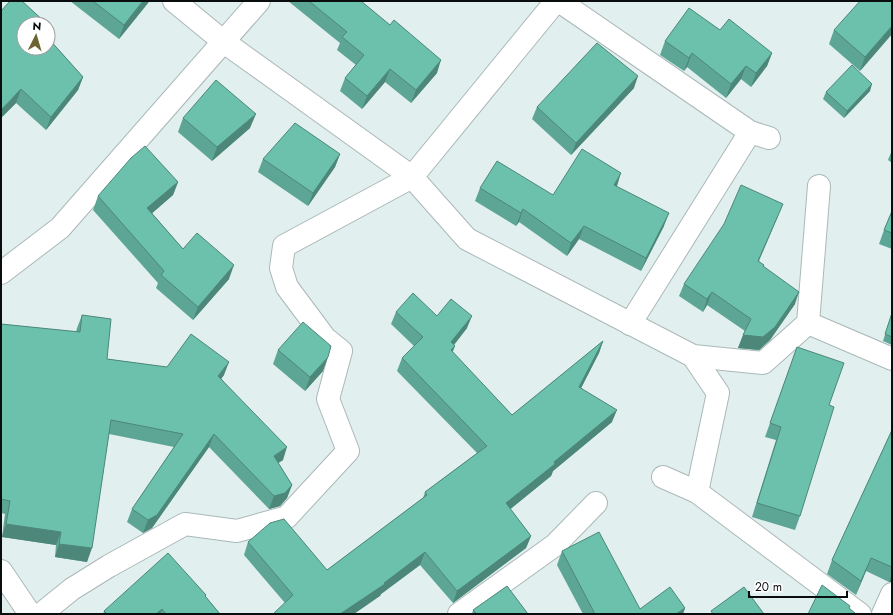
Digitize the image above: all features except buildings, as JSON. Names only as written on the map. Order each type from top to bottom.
[{"type":"street","points":[[174,1],[224,42],[412,177],[467,239],[693,356],[763,363],[808,323],[819,186]]},
{"type":"street","points":[[1,273],[60,228],[259,1]]},
{"type":"street","points":[[41,614],[72,589],[108,566],[186,524],[237,531],[287,517],[348,451],[328,399],[341,351],[325,338],[287,287],[281,268],[284,246],[412,177],[556,1]]},
{"type":"street","points":[[559,1],[759,135],[630,324]]},
{"type":"street","points":[[808,323],[892,359]]},
{"type":"street","points":[[693,356],[718,393],[697,492]]},
{"type":"street","points":[[663,477],[697,492],[860,614]]},
{"type":"street","points":[[460,614],[555,545],[596,503]]},
{"type":"street","points":[[1,572],[30,614]]},
{"type":"street","points":[[883,614],[892,594]]}]
